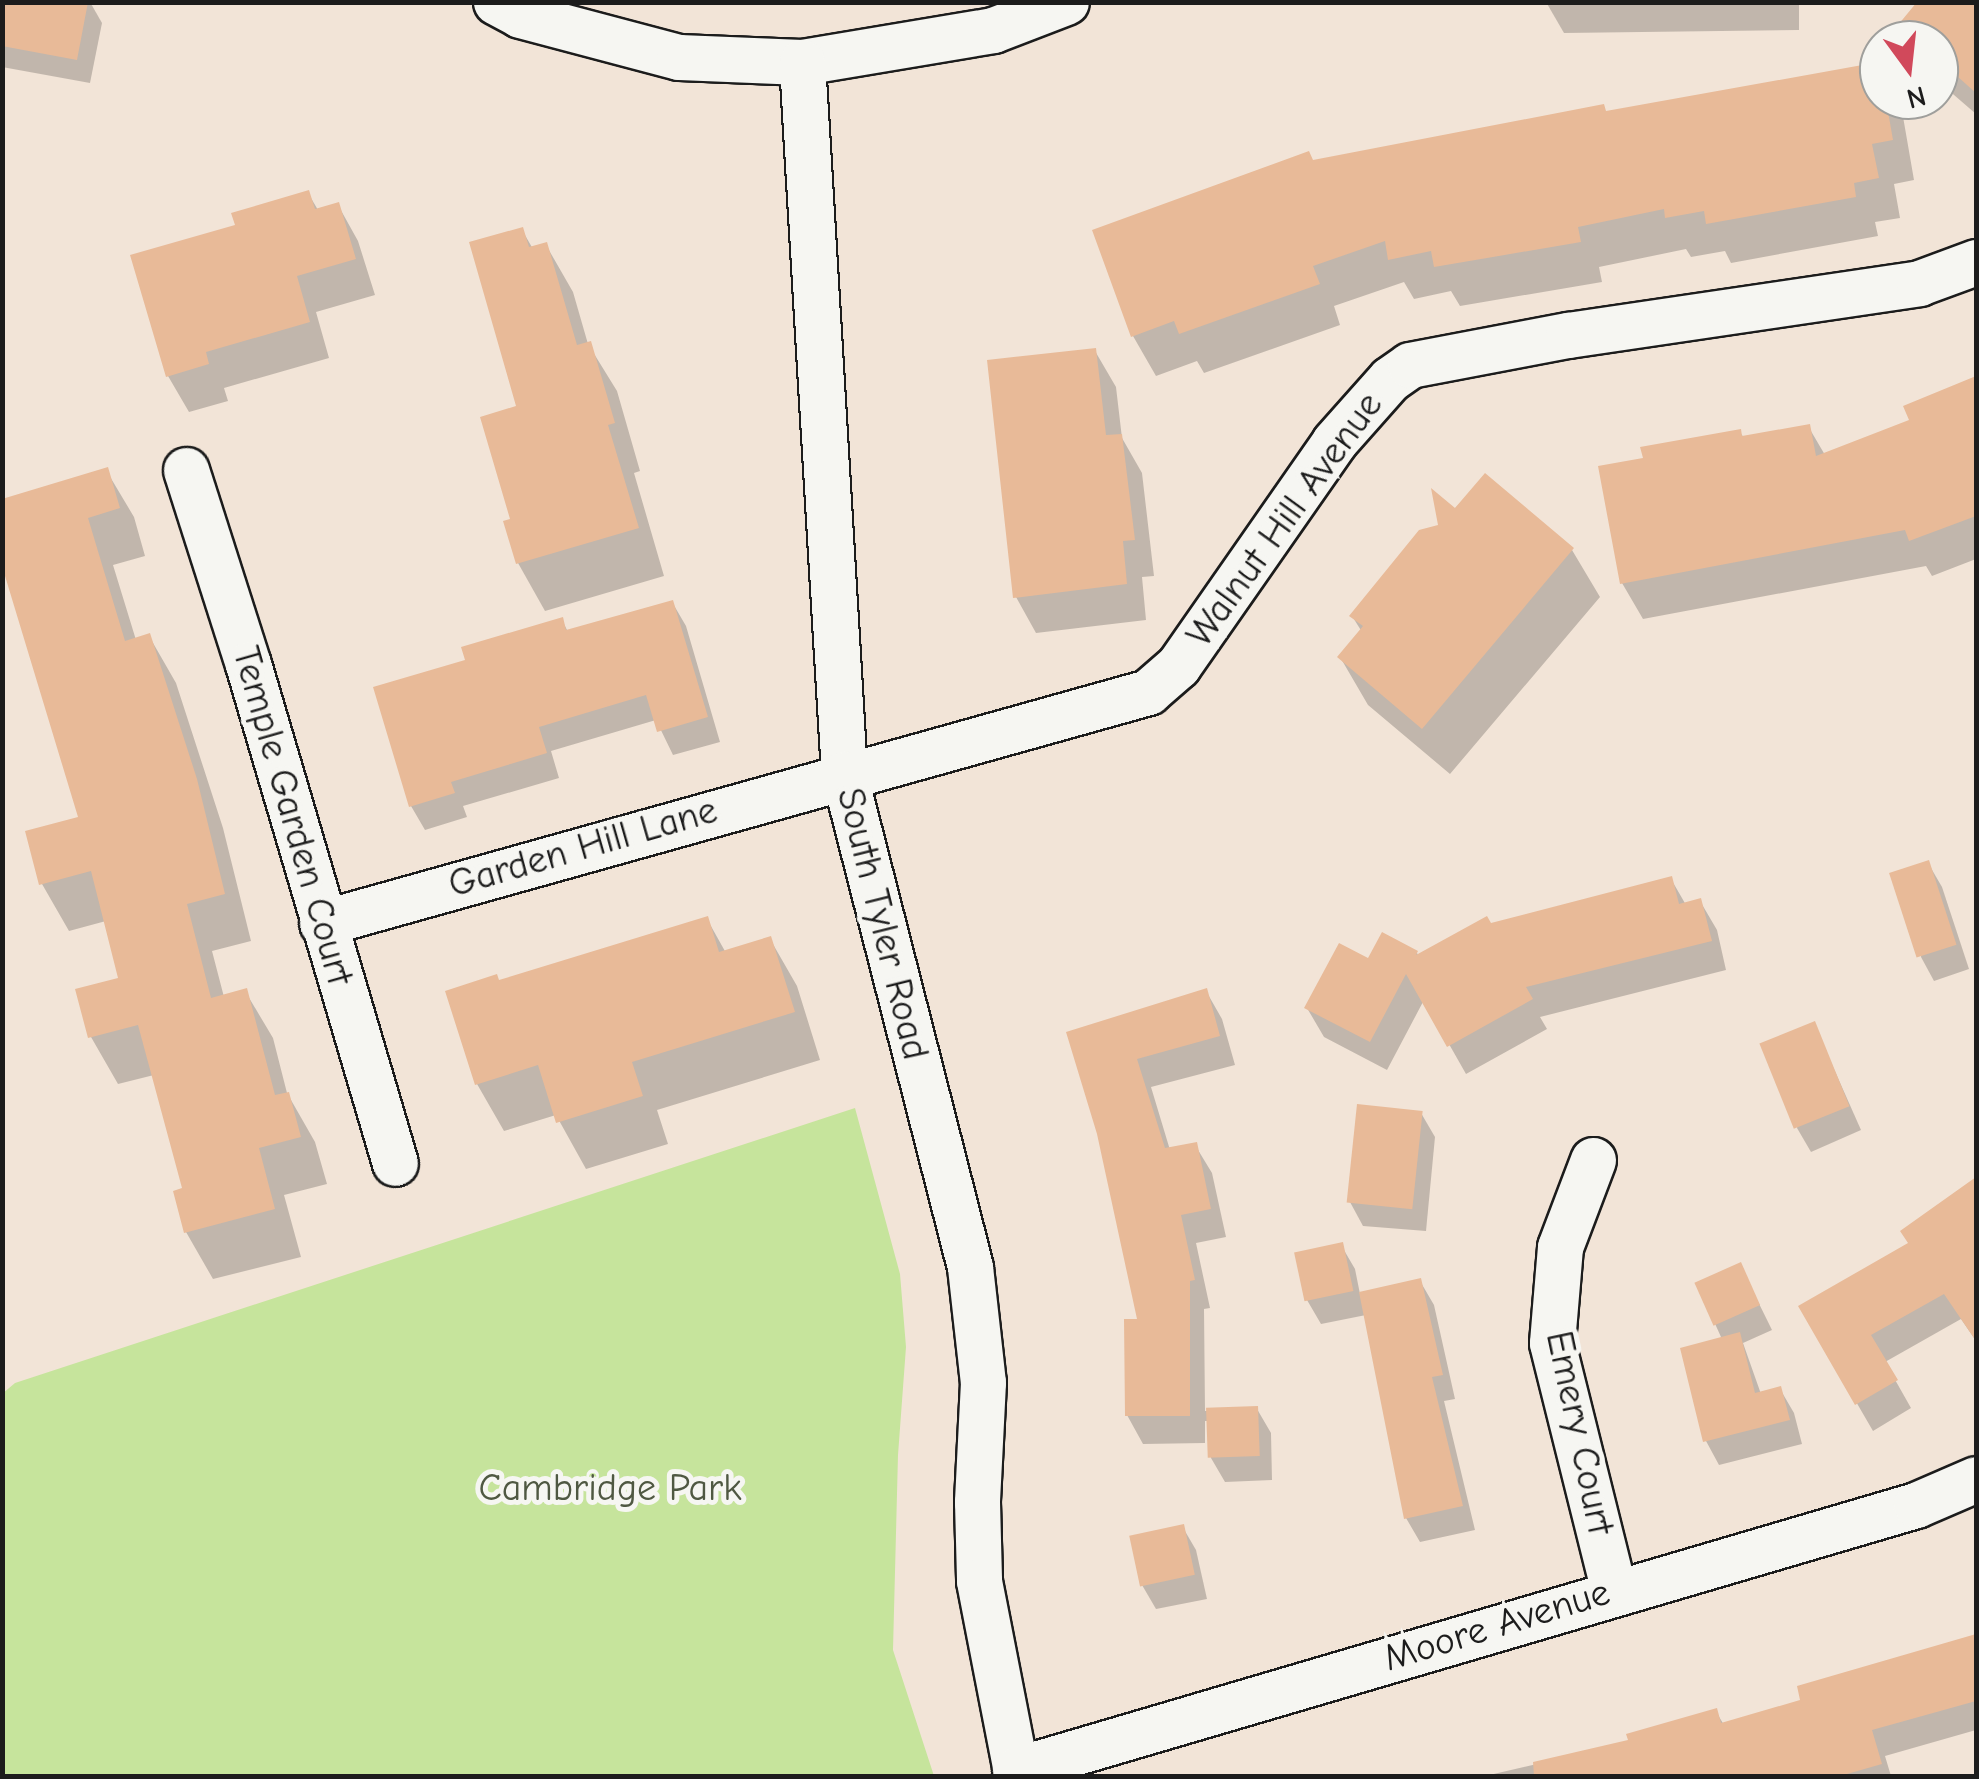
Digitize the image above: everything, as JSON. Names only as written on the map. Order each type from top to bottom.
[{"type":"street","points":[[496,2],[520,15],[679,56],[802,62],[993,30],[1066,2]]},
{"type":"street","name":"South Tyler Road","points":[[802,62],[844,774],[970,1267],[983,1382],[977,1502],[980,1582],[1016,1773]]},
{"type":"street","name":"Walnut Hill Avenue","points":[[844,774],[1148,692],[1178,666],[1334,442],[1390,378],[1410,366],[1568,335],[1919,283],[1976,262]]},
{"type":"street","name":"Temple Garden Court","points":[[186,470],[248,664],[395,1163]]},
{"type":"street","name":"Garden Hill Lane","points":[[322,923],[844,774]]},
{"type":"street","name":"Emery Court","points":[[1593,1160],[1560,1247],[1552,1343],[1614,1591]]},
{"type":"street","name":"Moore Avenue","points":[[1016,1773],[1614,1591],[1916,1505],[1976,1479]]},
{"type":"green space","name":"Cambridge Park","points":[[855,1108],[900,1274],[906,1347],[898,1455],[893,1650],[934,1776],[3,1776],[2,1394],[15,1383]]},
{"type":"building","points":[[2,2],[88,2],[77,60],[2,46]]},
{"type":"building","points":[[1917,2],[1976,2],[1976,93],[1959,78],[1959,20],[1902,20]]},
{"type":"building","points":[[1859,66],[1859,120],[1890,120],[1893,140],[1872,144],[1879,178],[1854,183],[1856,197],[1706,224],[1704,211],[1665,218],[1664,209],[1578,227],[1581,242],[1434,267],[1431,251],[1388,260],[1385,241],[1313,266],[1320,284],[1179,334],[1174,321],[1131,337],[1092,230],[1309,151],[1313,160],[1604,104],[1606,111]]},
{"type":"building","points":[[309,190],[315,209],[339,202],[356,259],[297,276],[310,322],[206,352],[209,364],[166,377],[130,255],[235,225],[231,213]]},
{"type":"building","points":[[523,227],[529,247],[547,242],[577,345],[591,341],[615,423],[608,425],[639,528],[516,564],[503,521],[510,519],[480,417],[516,406],[469,242]]},
{"type":"building","points":[[1096,348],[1106,435],[1122,434],[1135,540],[1123,541],[1127,584],[1013,598],[987,360]]},
{"type":"building","points":[[1976,376],[1976,516],[1909,541],[1905,530],[1620,584],[1598,466],[1643,458],[1640,447],[1741,429],[1742,436],[1810,424],[1816,456],[1909,420],[1903,406]]},
{"type":"building","points":[[108,467],[120,508],[88,518],[125,641],[150,633],[197,779],[225,894],[187,904],[211,998],[247,988],[275,1095],[289,1092],[301,1137],[259,1148],[275,1209],[184,1233],[173,1191],[182,1188],[138,1025],[88,1038],[75,989],[118,978],[91,871],[39,885],[25,831],[78,817],[2,566],[2,499]]},
{"type":"building","points":[[1485,473],[1574,548],[1422,729],[1337,657],[1363,626],[1349,616],[1419,530],[1438,525],[1431,488],[1455,508]]},
{"type":"building","points":[[673,600],[708,717],[657,732],[646,695],[539,727],[547,753],[451,782],[455,793],[409,807],[373,687],[465,660],[461,647],[563,617],[566,630]]},
{"type":"building","points":[[1929,860],[1957,945],[1917,958],[1889,873]]},
{"type":"building","points":[[1672,876],[1679,904],[1701,898],[1712,941],[1526,987],[1533,999],[1447,1047],[1406,974],[1370,1042],[1304,1008],[1339,943],[1368,958],[1382,932],[1418,951],[1416,955],[1487,916],[1491,923]]},
{"type":"building","points":[[708,916],[719,952],[771,936],[795,1012],[632,1062],[643,1096],[556,1123],[538,1065],[475,1085],[445,991],[497,974],[499,980]]},
{"type":"building","points":[[1207,988],[1220,1036],[1137,1059],[1165,1148],[1197,1142],[1211,1209],[1181,1215],[1195,1280],[1190,1281],[1190,1416],[1125,1416],[1124,1319],[1137,1319],[1097,1134],[1066,1032]]},
{"type":"building","points":[[1815,1021],[1849,1106],[1794,1129],[1759,1043]]},
{"type":"building","points":[[1357,1104],[1423,1111],[1412,1209],[1347,1202]]},
{"type":"building","points":[[1976,1177],[1976,1341],[1944,1294],[1871,1335],[1898,1380],[1855,1405],[1798,1306],[1908,1243],[1900,1231]]},
{"type":"building","points":[[1343,1242],[1353,1291],[1304,1301],[1294,1252]]},
{"type":"building","points":[[1741,1262],[1760,1305],[1714,1326],[1694,1283]]},
{"type":"building","points":[[1421,1278],[1443,1375],[1432,1377],[1463,1506],[1404,1519],[1359,1292]]},
{"type":"building","points":[[1740,1332],[1755,1393],[1781,1386],[1790,1420],[1703,1442],[1680,1348]]},
{"type":"building","points":[[1258,1406],[1260,1456],[1208,1458],[1206,1408]]},
{"type":"building","points":[[1184,1524],[1195,1575],[1140,1587],[1129,1536]]},
{"type":"building","points":[[1976,1634],[1976,1701],[1872,1730],[1882,1764],[1840,1776],[1534,1776],[1533,1762],[1628,1740],[1626,1734],[1717,1708],[1721,1723],[1800,1700],[1797,1686]]}]
